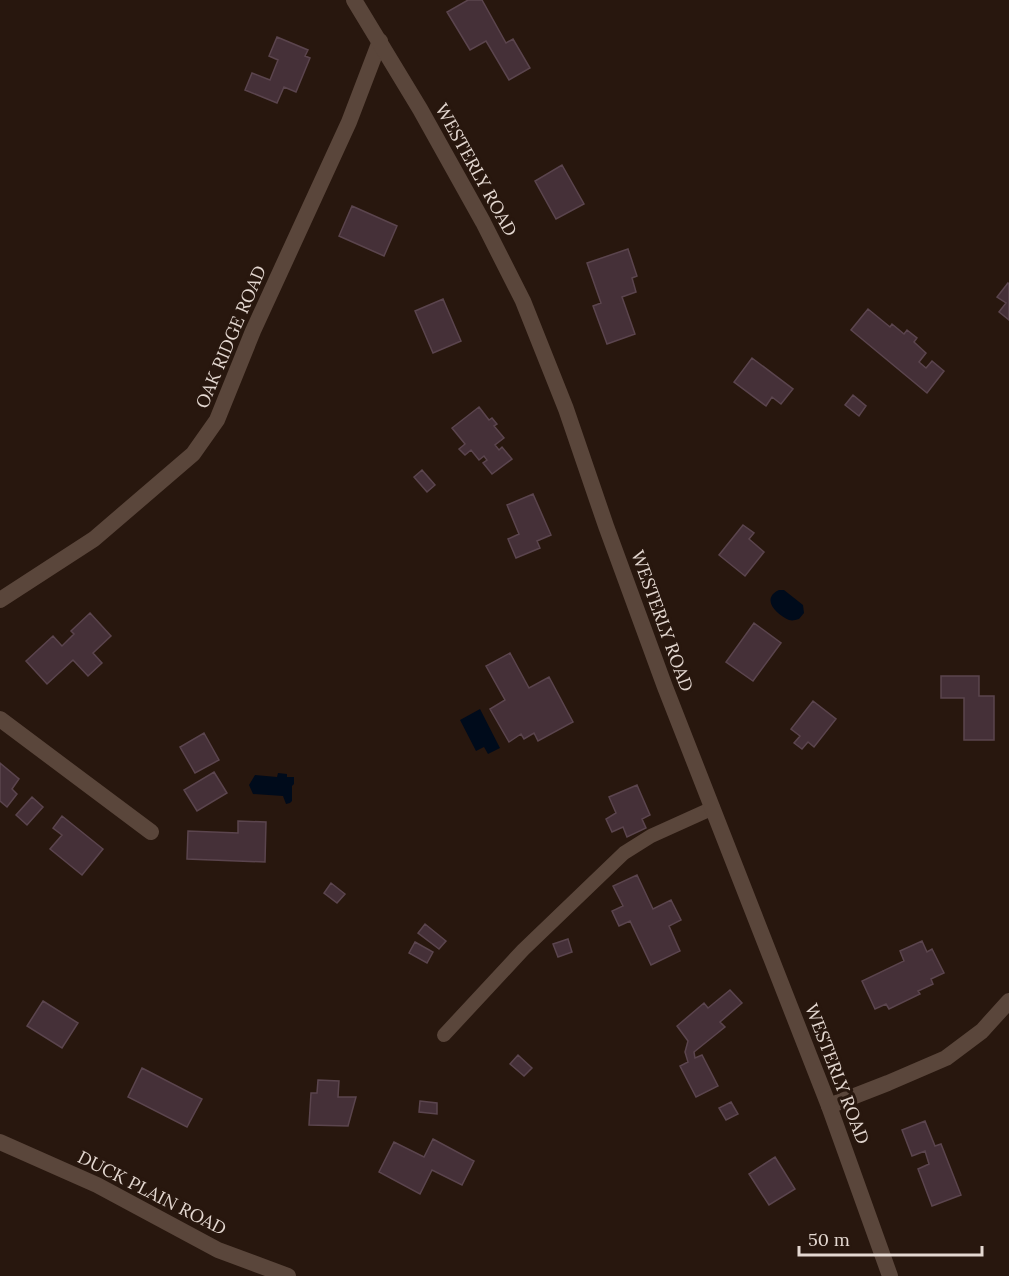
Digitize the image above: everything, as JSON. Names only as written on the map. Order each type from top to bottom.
[{"type":"street","name":"WESTERLY ROAD","points":[[354,0],[420,109],[478,212],[523,301],[566,409],[665,687],[829,1106],[890,1276]]},
{"type":"street","name":"OAK RIDGE ROAD","points":[[0,600],[94,539],[193,454],[217,420],[253,331],[349,122],[380,41]]},
{"type":"street","points":[[0,719],[151,832]]},
{"type":"street","points":[[829,1106],[946,1058],[982,1031],[1009,1001]]},
{"type":"street","name":"DUCK PLAIN ROAD","points":[[0,1142],[97,1185],[218,1250],[288,1276]]},
{"type":"lane","points":[[444,1035],[523,950],[624,853],[651,836],[713,808]]},
{"type":"water","points":[[779,590],[784,590],[803,605],[804,613],[799,619],[789,620],[772,606],[771,598]]},
{"type":"water","points":[[480,709],[500,748],[488,754],[484,747],[476,751],[460,720]]},
{"type":"water","points":[[278,773],[294,777],[290,803],[286,804],[283,796],[253,794],[249,785],[255,775],[277,777]]},
{"type":"building","points":[[468,0],[482,0],[506,43],[513,39],[530,68],[509,80],[486,41],[470,50],[447,12]]},
{"type":"building","points":[[277,37],[308,50],[305,56],[310,58],[296,92],[284,87],[277,103],[245,90],[252,73],[270,80],[278,60],[269,56]]},
{"type":"building","points":[[562,165],[584,204],[556,219],[535,181]]},
{"type":"building","points":[[352,206],[397,226],[384,256],[339,236]]},
{"type":"building","points":[[628,249],[637,276],[632,278],[636,292],[622,297],[635,334],[607,344],[593,306],[601,303],[587,263]]},
{"type":"building","points":[[1008,283],[1009,320],[999,312],[1006,303],[997,297]]},
{"type":"building","points":[[443,299],[461,341],[433,353],[415,311]]},
{"type":"building","points":[[868,309],[890,327],[892,324],[904,334],[907,330],[917,338],[914,342],[926,353],[919,362],[926,368],[932,361],[944,371],[927,393],[851,330]]},
{"type":"building","points":[[752,358],[793,389],[781,404],[772,397],[766,406],[734,382]]},
{"type":"building","points":[[853,395],[866,406],[859,416],[845,405]]},
{"type":"building","points":[[479,407],[489,420],[492,418],[497,424],[494,426],[504,438],[495,445],[499,450],[502,447],[512,459],[492,474],[483,463],[487,460],[484,456],[479,460],[471,450],[465,455],[459,449],[465,444],[452,428]]},
{"type":"building","points":[[422,470],[435,485],[427,492],[414,477]]},
{"type":"building","points":[[533,494],[551,535],[537,541],[540,548],[516,558],[508,539],[519,534],[507,505]]},
{"type":"building","points":[[743,525],[754,533],[749,539],[764,552],[745,576],[719,555]]},
{"type":"building","points":[[90,613],[111,636],[93,653],[102,663],[88,676],[73,660],[47,684],[26,661],[53,636],[62,646],[74,634],[71,631]]},
{"type":"building","points":[[754,623],[781,643],[753,681],[726,662]]},
{"type":"building","points":[[510,653],[529,688],[549,677],[573,722],[538,741],[534,733],[524,739],[521,734],[509,742],[490,709],[505,700],[486,666]]},
{"type":"building","points":[[941,676],[979,676],[979,696],[994,696],[994,740],[964,740],[964,698],[941,698]]},
{"type":"building","points":[[813,701],[836,719],[814,747],[808,742],[802,749],[794,743],[800,736],[791,729]]},
{"type":"building","points":[[204,733],[219,760],[195,773],[180,747]]},
{"type":"building","points":[[0,763],[19,779],[12,789],[17,794],[7,807],[0,801]]},
{"type":"building","points":[[214,772],[227,793],[197,811],[184,790]]},
{"type":"building","points":[[637,785],[650,815],[642,819],[646,828],[627,837],[623,827],[612,832],[606,819],[616,813],[609,797]]},
{"type":"building","points":[[32,797],[43,807],[27,825],[16,815]]},
{"type":"building","points":[[62,816],[103,849],[82,875],[50,849],[62,835],[53,828]]},
{"type":"building","points":[[238,821],[266,822],[265,862],[187,859],[188,831],[238,833]]},
{"type":"building","points":[[637,875],[653,909],[671,900],[681,920],[669,926],[680,951],[651,965],[630,921],[619,926],[612,911],[623,906],[613,886]]},
{"type":"building","points":[[331,883],[345,894],[337,903],[324,893]]},
{"type":"building","points":[[425,924],[446,941],[439,949],[418,933]]},
{"type":"building","points":[[568,939],[572,952],[558,957],[553,944]]},
{"type":"building","points":[[922,941],[927,952],[932,949],[944,973],[931,979],[933,984],[918,991],[920,994],[889,1009],[886,1004],[875,1009],[862,981],[904,961],[900,951]]},
{"type":"building","points":[[415,942],[433,952],[427,963],[409,953]]},
{"type":"building","points":[[730,990],[742,1003],[720,1022],[725,1027],[694,1052],[695,1058],[702,1055],[718,1086],[696,1097],[680,1066],[688,1062],[685,1052],[688,1041],[677,1026],[704,1003],[708,1008]]},
{"type":"building","points":[[43,1001],[78,1023],[62,1048],[27,1026]]},
{"type":"building","points":[[518,1055],[532,1068],[524,1076],[510,1064]]},
{"type":"building","points":[[142,1068],[202,1099],[187,1127],[128,1097]]},
{"type":"building","points":[[318,1080],[339,1081],[338,1097],[356,1097],[348,1126],[309,1125],[311,1093],[317,1093]]},
{"type":"building","points":[[420,1101],[437,1103],[437,1114],[419,1112]]},
{"type":"building","points":[[731,1102],[738,1114],[726,1120],[719,1108]]},
{"type":"building","points":[[925,1121],[935,1146],[941,1144],[961,1195],[932,1206],[918,1169],[929,1164],[925,1151],[912,1156],[902,1130]]},
{"type":"building","points":[[433,1139],[474,1161],[462,1185],[432,1170],[420,1194],[379,1172],[394,1142],[424,1157]]},
{"type":"building","points":[[775,1157],[795,1189],[769,1205],[749,1174]]}]
